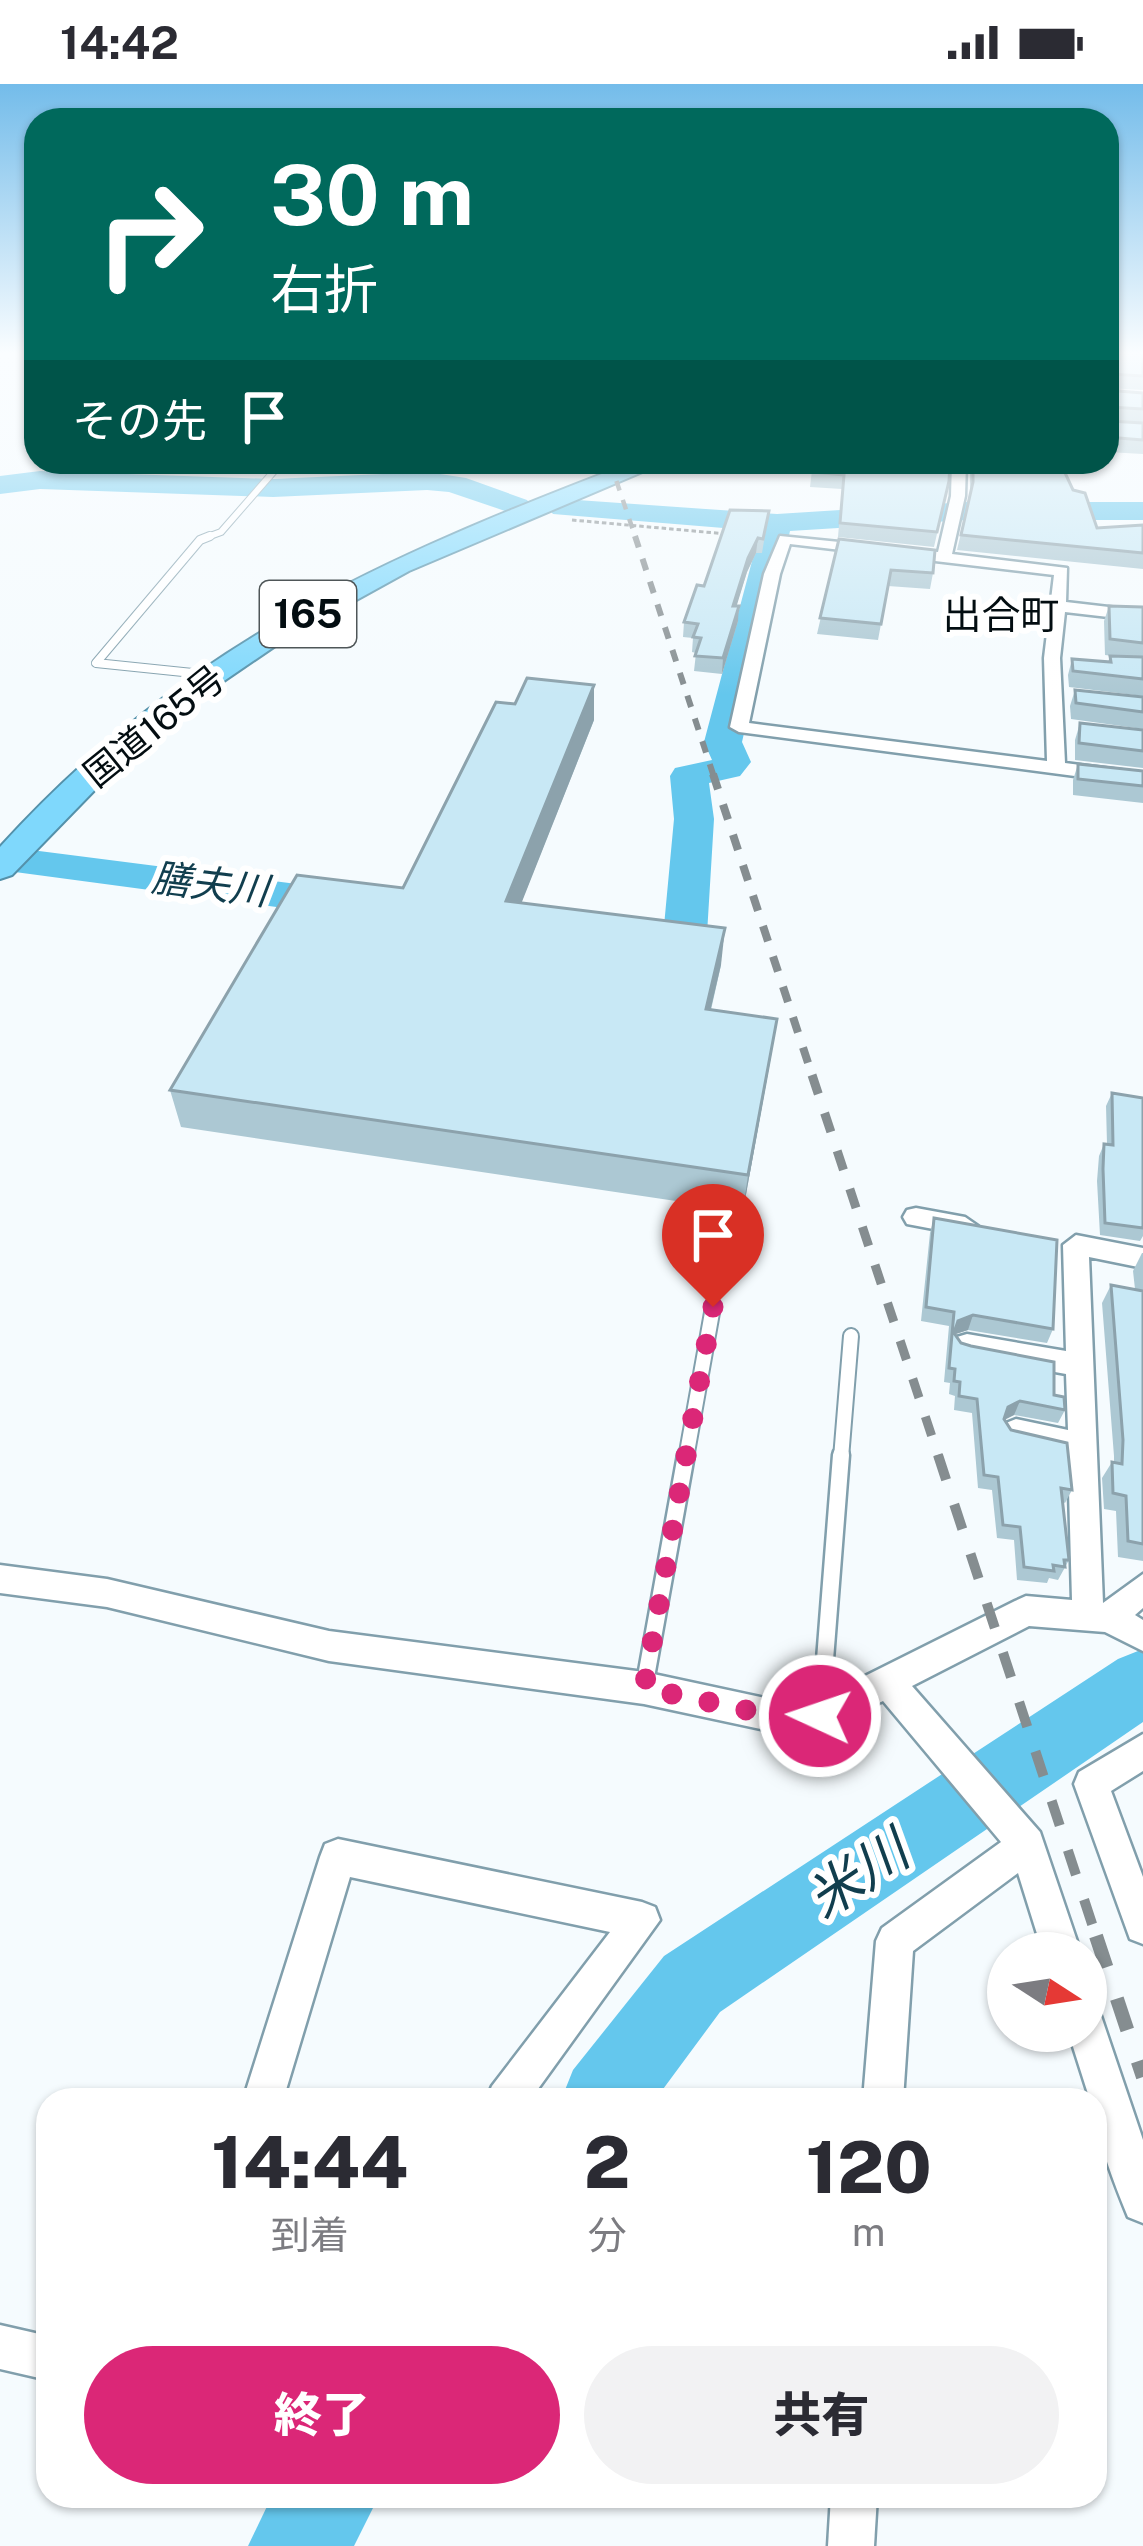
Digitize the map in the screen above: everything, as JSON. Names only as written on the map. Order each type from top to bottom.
[{"type":"highway","name":"国道165号","points":[[6,862],[129,739],[212,676],[317,608],[515,515],[623,474]]},
{"type":"street","points":[[944,557],[957,474]]},
{"type":"street","points":[[1056,768],[1052,658],[1062,571],[785,539],[772,574],[739,727],[1056,768],[1143,779]]},
{"type":"street","points":[[1058,606],[1143,616]]},
{"type":"street","points":[[1055,694],[1077,697]]},
{"type":"street","points":[[840,740],[846,718]]},
{"type":"street","points":[[1058,728],[1079,730]]},
{"type":"street","points":[[940,753],[941,729]]},
{"type":"street","points":[[916,1217],[985,1229]]},
{"type":"street","points":[[1116,1624],[1082,1445],[1080,1365],[1065,1243],[1143,1258]]},
{"type":"street","points":[[967,1345],[1080,1365]]},
{"type":"street","points":[[1016,1431],[1082,1445]]},
{"type":"street","points":[[0,1579],[106,1593],[329,1646],[644,1688],[793,1720],[820,1716],[1026,1611],[1116,1624]]},
{"type":"street","points":[[1116,1624],[1143,1588]]},
{"type":"street","points":[[886,1680],[1020,1838],[1054,1932]]},
{"type":"street","points":[[1143,1751],[1091,1784],[1143,1926]]},
{"type":"street","points":[[884,2088],[895,1941],[1020,1838]]},
{"type":"street","points":[[267,2088],[338,1857],[642,1920],[515,2088]]},
{"type":"street","points":[[1094,2052],[1106,2088]]},
{"type":"street","points":[[1107,2091],[1143,2202]]},
{"type":"street","points":[[0,2348],[36,2356]]},
{"type":"street","points":[[851,2546],[853,2508]]},
{"type":"lane","points":[[212,676],[97,663],[200,540],[221,532],[272,474]]},
{"type":"lane","points":[[1052,658],[1075,660]]},
{"type":"lane","points":[[644,1688],[713,1307]]},
{"type":"lane","points":[[820,1716],[851,1336]]},
{"type":"path","points":[[515,515],[745,536]]},
{"type":"building","points":[[833,474],[949,474],[937,532],[840,523],[844,475]]},
{"type":"building","points":[[973,474],[1066,474],[1073,490],[1085,493],[1097,528],[1143,525],[1143,553],[961,535]]},
{"type":"building","points":[[730,510],[769,511],[763,539],[758,538],[748,558],[723,658],[695,656],[701,638],[693,637],[698,624],[684,622],[697,585],[704,586]]},
{"type":"building","points":[[839,539],[935,550],[933,573],[891,570],[881,624],[820,618]]},
{"type":"building","points":[[1109,606],[1143,607],[1143,643],[1110,639]]},
{"type":"building","points":[[1110,656],[1143,657],[1143,679],[1073,671],[1072,659],[1111,662]]},
{"type":"building","points":[[527,678],[594,685],[506,901],[725,928],[706,1009],[777,1019],[748,1175],[170,1090],[297,875],[403,888],[496,702],[515,704]]},
{"type":"building","points":[[1075,690],[1143,697],[1143,712],[1076,703]]},
{"type":"building","points":[[1080,723],[1143,730],[1143,751],[1079,743]]},
{"type":"building","points":[[1078,764],[1143,771],[1143,786],[1078,779]]},
{"type":"building","points":[[1112,1093],[1143,1098],[1143,1228],[1105,1223],[1104,1144],[1113,1145]]},
{"type":"building","points":[[934,1218],[1057,1240],[1053,1329],[973,1315],[958,1321],[954,1333],[961,1343],[971,1346],[1054,1362],[1054,1395],[1064,1397],[1065,1410],[1020,1401],[1008,1407],[1004,1419],[1011,1430],[1067,1443],[1072,1490],[1061,1488],[1069,1560],[1064,1560],[1065,1567],[1053,1565],[1054,1571],[1024,1567],[1020,1527],[1003,1525],[998,1477],[984,1475],[977,1399],[959,1396],[960,1382],[954,1381],[955,1369],[949,1368],[954,1312],[926,1307]]},
{"type":"building","points":[[1111,1285],[1143,1291],[1143,1544],[1128,1541],[1126,1496],[1113,1493],[1112,1462],[1122,1464],[1123,1440]]},
{"type":"waterway","points":[[0,485],[40,480],[273,488],[427,481],[456,484],[517,506]]},
{"type":"waterway","points":[[563,508],[777,523]]},
{"type":"waterway","points":[[777,523],[967,511],[1143,511]]},
{"type":"waterway","name":"膳夫川","points":[[623,934],[671,940],[685,934],[694,819],[689,776],[726,768],[732,762],[723,742],[777,523]]},
{"type":"waterway","name":"膳夫川","points":[[0,858],[359,905]]},
{"type":"waterway","name":"米川","points":[[612,2088],[692,1984],[1143,1682]]},
{"type":"waterway","name":"米川","points":[[297,2546],[322,2508]]},
{"type":"railway","points":[[614,474],[635,537]]},
{"type":"railway","points":[[635,537],[714,777]]},
{"type":"railway","points":[[713,774],[813,1078]]},
{"type":"railway","points":[[812,1075],[939,1458]]},
{"type":"railway","points":[[938,1455],[1095,1932]]},
{"type":"railway","points":[[1107,1969],[1143,2077]]},
{"type":"district","name":"出合町","points":[[1001,615]]},
{"type":"route","points":[[713,1307],[644,1688],[793,1720],[820,1716]]}]
